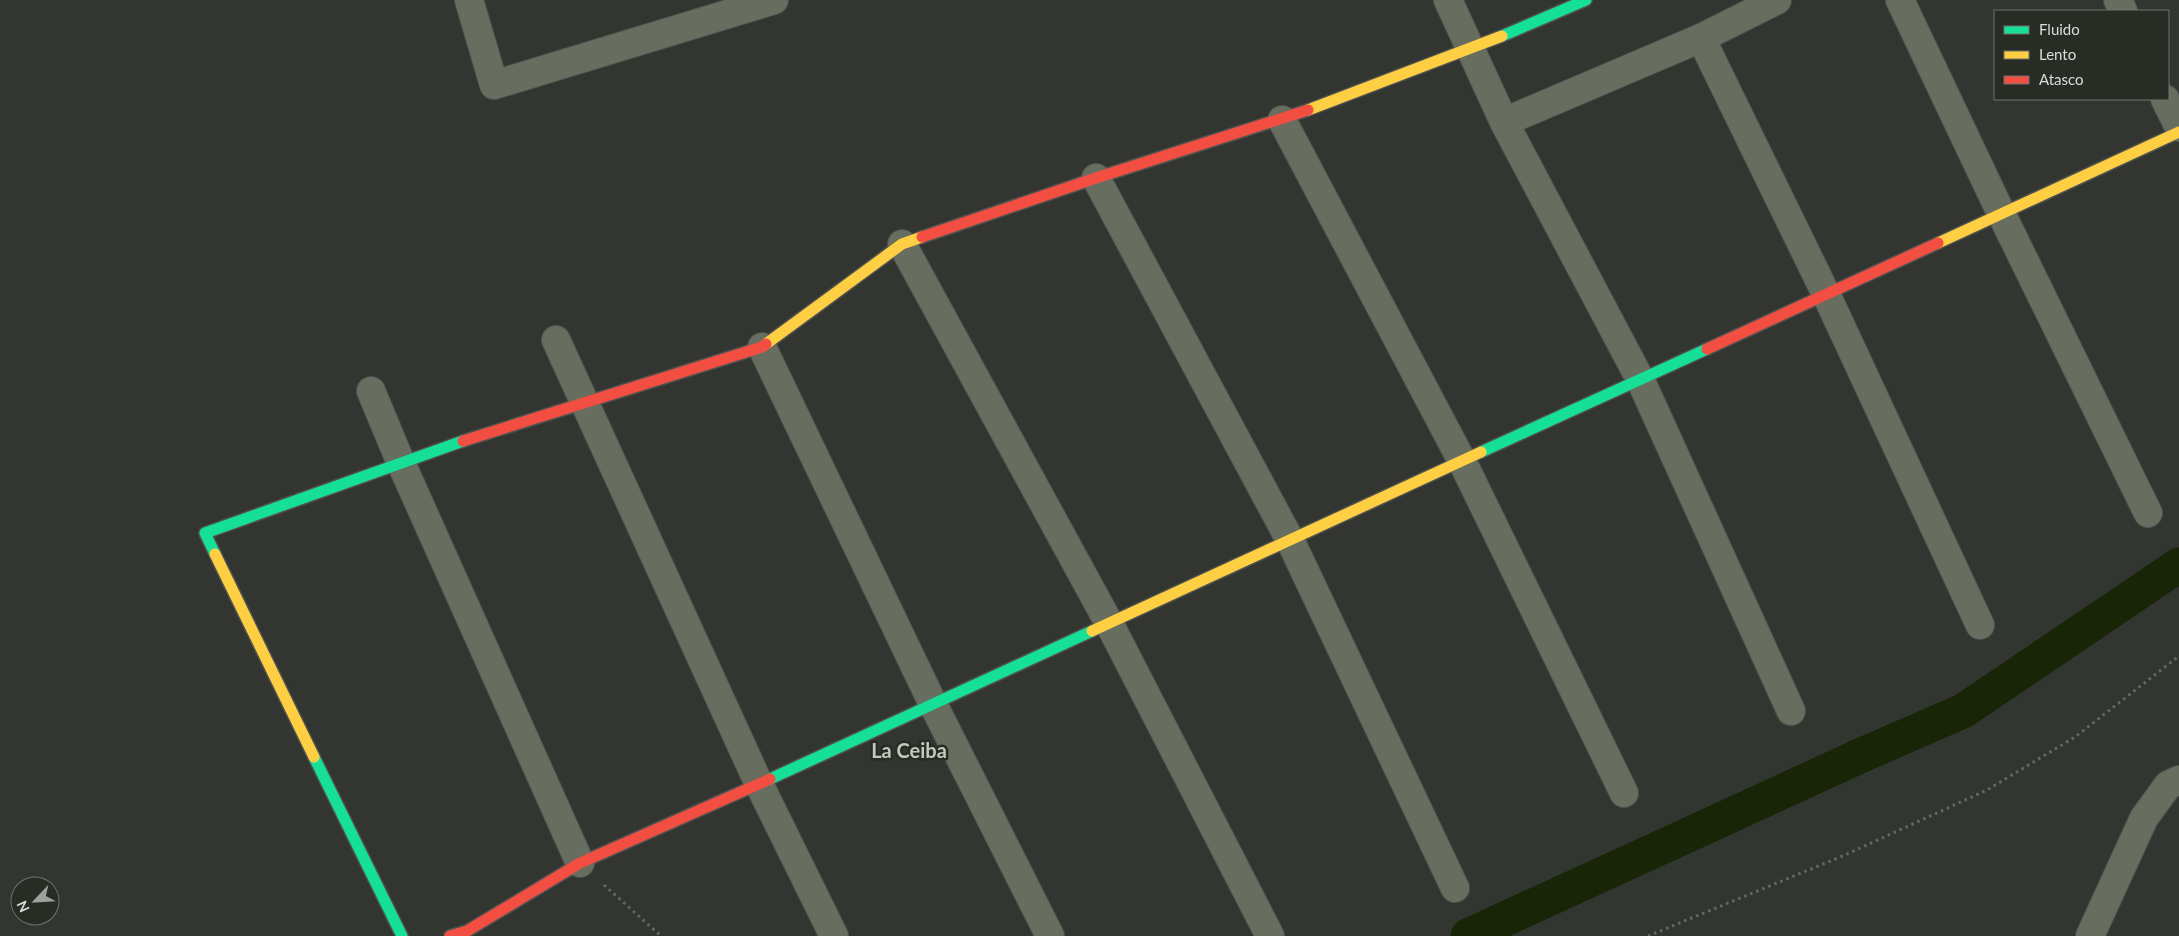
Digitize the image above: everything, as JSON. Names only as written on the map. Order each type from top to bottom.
[{"type":"street","points":[[469,0],[494,85],[774,0]]},
{"type":"street","points":[[1448,0],[1504,122],[1640,379],[1791,711]]},
{"type":"street","points":[[402,936],[205,533],[461,442],[762,347],[902,244],[1096,178],[1282,120],[1470,50],[1586,0]]},
{"type":"street","points":[[1504,122],[1701,38],[1777,0]]},
{"type":"street","points":[[1900,0],[2001,213],[2148,513]]},
{"type":"street","points":[[1701,38],[1826,294],[1980,626]]},
{"type":"street","points":[[2166,100],[2179,127]]},
{"type":"street","points":[[1282,120],[1462,461],[1624,793]]},
{"type":"street","points":[[462,934],[580,864],[759,784],[2179,132]]},
{"type":"street","points":[[1096,178],[1290,540],[1455,888]]},
{"type":"street","points":[[902,244],[1109,623],[1270,936]]},
{"type":"street","points":[[556,340],[759,784],[834,936]]},
{"type":"street","points":[[762,347],[933,704],[1050,936]]},
{"type":"street","points":[[371,391],[401,463],[580,864]]},
{"type":"street","points":[[2090,936],[2144,818],[2168,785],[2179,780]]},
{"type":"path","points":[[1648,936],[1846,855],[1987,790],[2075,737],[2179,656]]},
{"type":"path","points":[[580,864],[662,936]]},
{"type":"waterway","points":[[1468,936],[1862,755],[1963,711],[2179,565]]},
{"type":"traffic: fast","points":[[1502,36],[1586,0]]},
{"type":"traffic: fast","points":[[1481,452],[1707,349]]},
{"type":"traffic: fast","points":[[215,554],[205,533],[463,441]]},
{"type":"traffic: fast","points":[[770,779],[1092,631]]},
{"type":"traffic: fast","points":[[314,757],[402,936]]},
{"type":"traffic: slow","points":[[1308,110],[1502,36]]},
{"type":"traffic: slow","points":[[1938,243],[2179,132]]},
{"type":"traffic: slow","points":[[766,344],[902,244],[922,237]]},
{"type":"traffic: slow","points":[[1092,631],[1481,452]]},
{"type":"traffic: slow","points":[[215,554],[314,757]]},
{"type":"traffic: jam","points":[[922,237],[1096,178],[1308,110]]},
{"type":"traffic: jam","points":[[1707,349],[1938,243]]},
{"type":"traffic: jam","points":[[463,441],[762,347],[766,344]]},
{"type":"traffic: jam","points":[[450,936],[467,931],[580,863],[770,779]]},
{"type":"district","name":"La Ceiba","points":[[909,750]]}]
